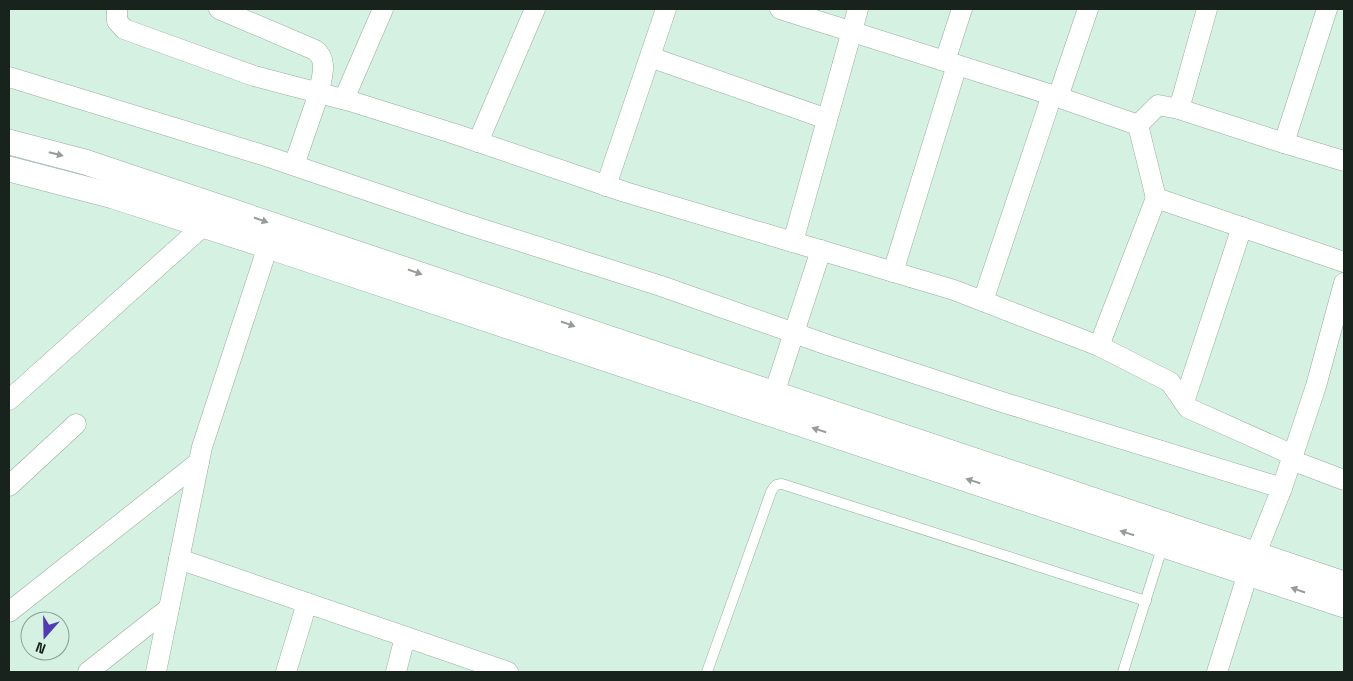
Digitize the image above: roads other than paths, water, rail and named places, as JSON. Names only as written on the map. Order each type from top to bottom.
[{"type":"street","points":[[117,9],[117,21],[124,29],[254,76],[344,99],[606,186],[954,290],[983,301],[1099,346],[1170,382],[1188,408],[1292,458],[1344,480]]},
{"type":"street","points":[[219,9],[245,14],[315,50],[319,53],[324,63],[319,93],[294,165]]},
{"type":"street","points":[[344,99],[383,9]]},
{"type":"street","points":[[478,142],[535,9]]},
{"type":"street","points":[[606,186],[666,9]]},
{"type":"street","points":[[780,9],[1138,124]]},
{"type":"street","points":[[793,242],[858,9]]},
{"type":"street","points":[[893,272],[951,63],[962,9]]},
{"type":"street","points":[[983,301],[1055,96],[1088,9]]},
{"type":"street","points":[[1179,109],[1208,9]]},
{"type":"street","points":[[1284,143],[1327,9]]},
{"type":"street","points":[[650,58],[828,119]]},
{"type":"street","points":[[9,78],[294,165],[463,223],[661,286],[794,333],[1002,402],[1282,488]]},
{"type":"street","points":[[1138,124],[1158,105],[1179,109],[1344,161]]},
{"type":"street","points":[[1099,346],[1156,198],[1138,124]]},
{"type":"street","points":[[9,142],[85,162],[224,208],[1164,544],[1344,584]]},
{"type":"street","points":[[9,169],[113,196],[771,403],[1251,564],[1344,605]]},
{"type":"street","points":[[1156,198],[1344,262]]},
{"type":"street","points":[[9,400],[224,208]]},
{"type":"street","points":[[1184,402],[1242,227]]},
{"type":"street","points":[[156,672],[202,447],[268,246]]},
{"type":"street","points":[[771,403],[821,250]]},
{"type":"street","points":[[1217,672],[1251,564],[1282,488],[1316,386],[1344,283]]},
{"type":"street","points":[[9,486],[76,424]]},
{"type":"street","points":[[9,612],[199,462]]},
{"type":"street","points":[[179,559],[508,672]]},
{"type":"street","points":[[286,672],[307,603]]},
{"type":"street","points":[[88,672],[169,608]]},
{"type":"street","points":[[396,672],[405,637]]},
{"type":"lane","points":[[707,672],[771,492],[778,484],[1146,601]]},
{"type":"lane","points":[[1122,672],[1164,544]]}]
